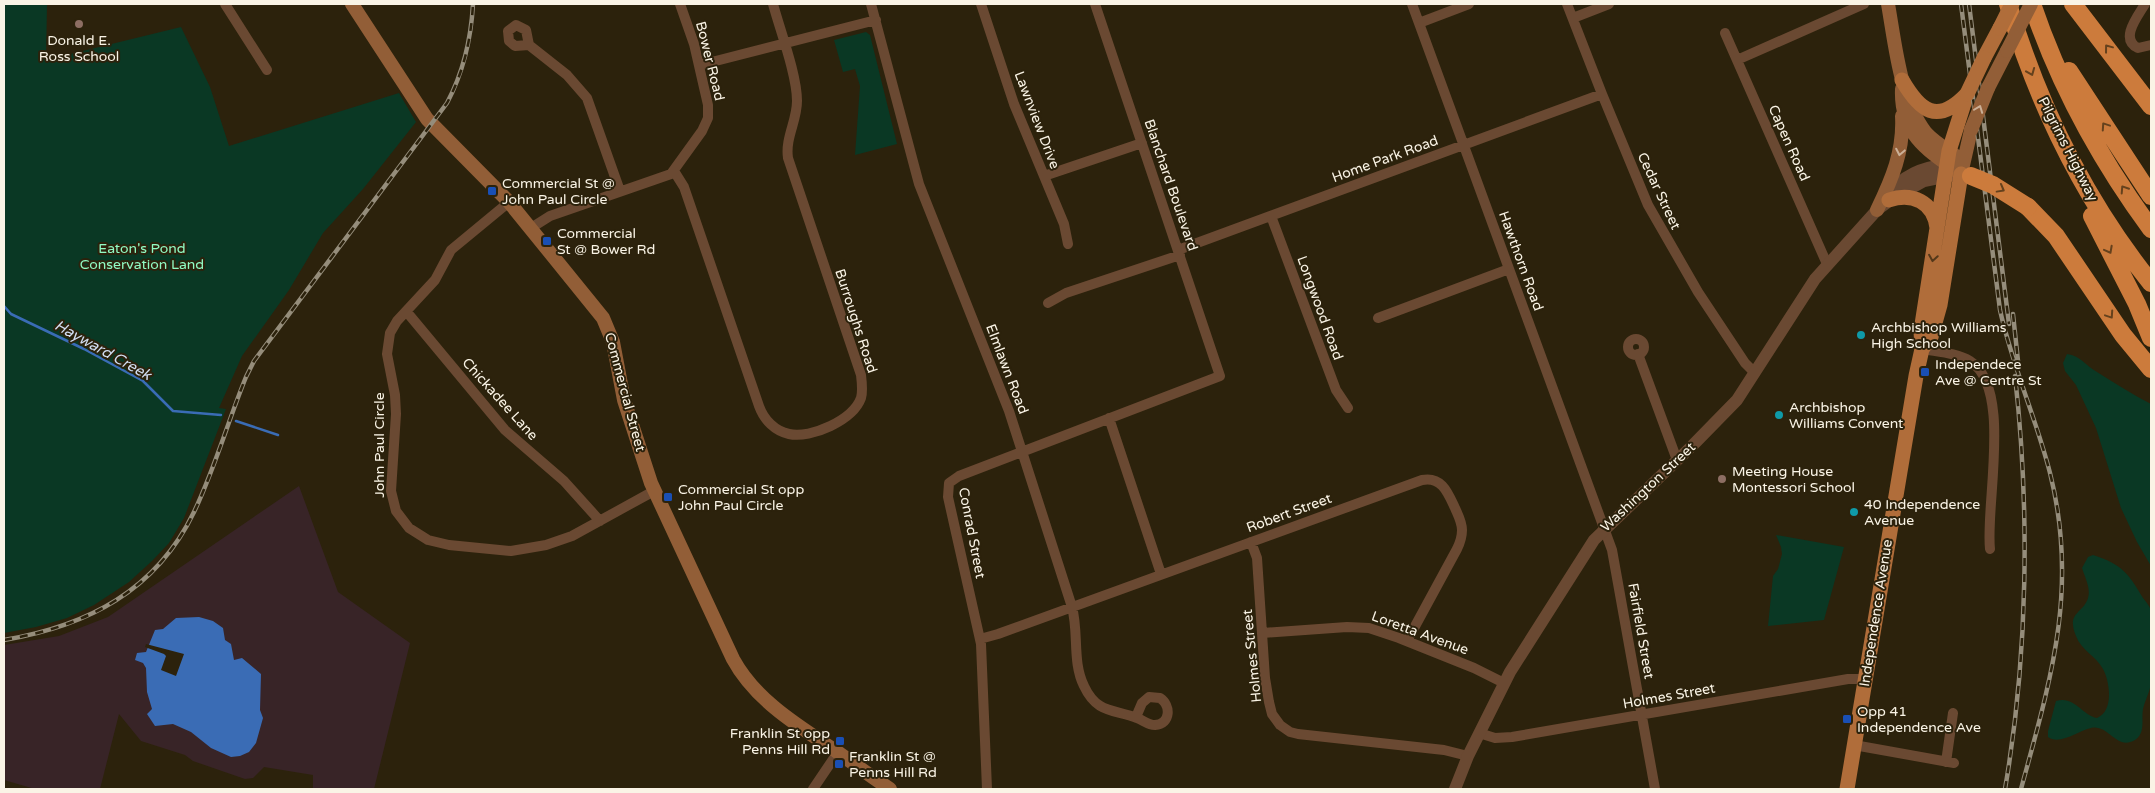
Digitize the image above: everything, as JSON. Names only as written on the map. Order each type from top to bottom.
[{"type":"highway","name":"Pilgrims Highway","points":[[2008,4],[2040,94],[2059,137],[2085,186],[2128,254],[2151,283]]},
{"type":"highway","name":"Pilgrims Highway","points":[[2033,4],[2052,58],[2081,116],[2114,175],[2151,229]]},
{"type":"highway","points":[[2033,4],[2072,75],[2151,196]]},
{"type":"highway","points":[[2074,7],[2151,106]]},
{"type":"highway","points":[[2134,84],[2151,111]]},
{"type":"highway","points":[[2040,94],[2055,139],[2071,177],[2128,286],[2151,338]]},
{"type":"highway","points":[[1956,167],[1994,185],[2028,207],[2046,224],[2139,355],[2151,369]]},
{"type":"main road","name":"Commercial Street","points":[[352,4],[427,119],[531,228],[595,306],[606,324],[615,349],[626,407],[654,491],[739,670],[763,697],[804,730],[890,789]]},
{"type":"main road","points":[[1883,205],[1899,155],[1902,133],[1902,80],[1888,4]]},
{"type":"main road","points":[[1956,167],[1967,94],[2012,4]]},
{"type":"main road","points":[[1956,167],[1988,88],[2033,4]]},
{"type":"main road","points":[[1902,80],[1920,105],[1932,112],[1943,112],[1952,108],[1967,94]]},
{"type":"main road","points":[[1902,80],[1923,128],[1956,167]]},
{"type":"main road","points":[[1902,103],[1907,122],[1917,138],[1929,152],[1956,167]]},
{"type":"main road","name":"Independence Avenue","points":[[1847,789],[1922,350],[1921,331],[1937,232],[1956,167]]},
{"type":"main road","name":"Independence Avenue","points":[[1922,350],[1933,332],[1940,305],[1956,167]]},
{"type":"main road","points":[[1883,205],[1900,197],[1910,197],[1924,202],[1933,214],[1937,232]]},
{"type":"street","points":[[224,4],[267,70]]},
{"type":"street","name":"Bower Road","points":[[674,171],[702,131],[708,118],[708,105],[700,66],[680,4]]},
{"type":"street","name":"Burroughs Road","points":[[674,171],[684,187],[764,416],[778,430],[795,435],[830,426],[846,418],[860,400],[862,390],[861,375],[789,163],[787,144],[795,118],[797,102],[795,84],[773,4]]},
{"type":"street","name":"Elmlawn Road","points":[[871,4],[919,184],[1009,411],[1072,607],[1078,669],[1086,690],[1095,702],[1108,711],[1136,717]]},
{"type":"street","name":"Lawnview Drive","points":[[981,4],[1014,104],[1066,228],[1068,244]]},
{"type":"street","name":"Blanchard Boulevard","points":[[1095,4],[1220,376]]},
{"type":"street","name":"Hawthorn Road","points":[[1412,4],[1604,528]]},
{"type":"street","points":[[1419,23],[1469,4]]},
{"type":"street","name":"Cedar Street","points":[[1568,4],[1640,187],[1668,242],[1698,292],[1745,363],[1755,373]]},
{"type":"street","points":[[1573,18],[1609,4]]},
{"type":"street","points":[[1737,60],[1864,4]]},
{"type":"street","points":[[2144,4],[2130,32],[2129,38],[2132,45],[2141,48],[2151,46]]},
{"type":"street","points":[[700,66],[876,20]]},
{"type":"street","name":"Capen Road","points":[[1725,33],[1827,264]]},
{"type":"street","points":[[528,45],[571,79],[587,98],[620,191]]},
{"type":"street","name":"Home Park Road","points":[[1048,303],[1066,293],[1179,253],[1271,216],[1602,94]]},
{"type":"street","points":[[1044,176],[1142,143]]},
{"type":"street","name":"Washington Street","points":[[1455,789],[1468,756],[1504,683],[1589,545],[1604,528],[1677,460],[1737,400],[1804,295],[1827,264],[1883,205],[1924,181],[1956,167]]},
{"type":"street","points":[[531,228],[545,218],[667,176],[674,171]]},
{"type":"street","name":"John Paul Circle","points":[[508,202],[451,250],[435,280],[391,329],[387,350],[396,408],[392,497],[396,511],[405,524],[418,535],[435,542],[511,551],[553,543],[572,536],[654,491]]},
{"type":"street","name":"Longwood Road","points":[[1271,216],[1336,390],[1348,408]]},
{"type":"street","points":[[1378,318],[1509,269]]},
{"type":"street","name":"Chickadee Lane","points":[[406,311],[505,430],[564,481],[600,521]]},
{"type":"street","points":[[1922,350],[1958,356],[1970,361],[1982,373],[1988,385],[1995,450],[1989,520],[1990,548]]},
{"type":"street","points":[[1638,354],[1677,460]]},
{"type":"street","name":"Conrad Street","points":[[987,789],[980,638],[948,497],[948,486],[955,477],[1220,376]]},
{"type":"street","points":[[1110,418],[1161,574]]},
{"type":"street","name":"Robert Street","points":[[980,638],[998,634],[1422,480],[1433,480],[1441,483],[1448,493],[1459,519],[1461,537],[1457,549],[1407,641]]},
{"type":"street","name":"Fairfield Street","points":[[1604,528],[1615,560],[1655,789]]},
{"type":"street","name":"Holmes Street","points":[[1251,542],[1257,558],[1265,678],[1270,709],[1277,721],[1286,730],[1298,734],[1444,750],[1468,756]]},
{"type":"street","name":"Loretta Avenue","points":[[1263,633],[1358,627],[1375,630],[1480,670],[1504,683]]},
{"type":"street","name":"Holmes Street","points":[[1479,733],[1490,737],[1506,738],[1848,679],[1865,679]]},
{"type":"street","points":[[1854,745],[1950,762],[1953,713]]},
{"type":"street","points":[[814,789],[838,752]]},
{"type":"shaded area","points":[[299,486],[338,592],[410,643],[374,789],[313,789],[313,775],[264,767],[253,778],[245,779],[193,761],[185,755],[141,741],[119,714],[100,789],[35,789],[4,780],[4,645],[59,636],[108,617]]},
{"type":"green space","name":"Eaton's Pond Conservation Land","points":[[4,4],[47,4],[46,60],[181,27],[210,87],[229,146],[399,93],[416,122],[363,189],[323,233],[289,290],[242,356],[219,408],[226,409],[184,518],[169,543],[129,582],[94,605],[67,618],[36,627],[4,633]]},
{"type":"green space","points":[[866,32],[870,35],[897,144],[855,155],[860,86],[855,69],[843,72],[834,40]]},
{"type":"green space","points":[[2067,354],[2080,359],[2093,370],[2151,404],[2151,566],[2121,508],[2096,428],[2076,385],[2065,371],[2063,363]]},
{"type":"green space","points":[[1776,535],[1844,547],[1824,620],[1768,626],[1773,576],[1778,569],[1782,554]]},
{"type":"green space","points":[[2093,555],[2118,566],[2129,576],[2149,606],[2152,616],[2152,676],[2143,709],[2141,734],[2135,740],[2128,742],[2117,740],[2097,728],[2086,729],[2064,739],[2058,740],[2048,737],[2056,701],[2062,700],[2073,703],[2097,718],[2106,709],[2108,703],[2109,688],[2103,669],[2097,660],[2078,641],[2073,628],[2074,618],[2086,603],[2089,594],[2082,568],[2088,557]]},
{"type":"water","points":[[199,617],[213,621],[223,628],[225,640],[231,644],[234,660],[242,658],[261,674],[260,710],[263,718],[256,743],[249,752],[240,756],[231,757],[211,748],[191,732],[173,724],[155,726],[147,714],[152,709],[147,692],[146,668],[143,663],[135,660],[137,653],[146,652],[155,630],[163,629],[176,618]]},
{"type":"pier","points":[[146,644],[184,654],[176,676],[161,670],[166,656],[145,647]]},
{"type":"waterway","name":"Hayward Creek","points":[[4,306],[11,314],[84,349],[143,381],[173,411],[221,415]]},
{"type":"waterway","name":"Hayward Creek","points":[[236,421],[278,435]]},
{"type":"railway","points":[[4,640],[34,634],[63,625],[91,614],[116,600],[139,584],[160,563],[178,540],[202,495],[239,394],[254,361],[447,103],[466,55],[473,4]]},
{"type":"railway","points":[[1961,4],[2000,310],[2011,351],[2050,473],[2058,515],[2062,555],[2058,633],[2042,709],[2021,789]]},
{"type":"railway","points":[[1969,4],[2009,324]]},
{"type":"railway","points":[[2013,314],[2018,361]]},
{"type":"railway","points":[[2005,789],[2013,739],[2018,687],[2024,583],[2023,478],[2015,376]]},
{"type":"place","name":"Donald E. Ross School","points":[[79,24]]},
{"type":"place","name":"Commercial St @ John Paul Circle","points":[[492,191]]},
{"type":"place","name":"Commercial St @ Bower Rd","points":[[547,241]]},
{"type":"place","name":"Archbishop Williams High School","points":[[1861,335]]},
{"type":"place","name":"Independece Ave @ Centre St","points":[[1925,372]]},
{"type":"place","name":"Archbishop Williams Convent","points":[[1779,415]]},
{"type":"place","name":"Meeting House Montessori School","points":[[1722,479]]},
{"type":"place","name":"Commercial St opp John Paul Circle","points":[[668,497]]},
{"type":"place","name":"40 Independence Avenue","points":[[1854,512]]},
{"type":"place","name":"Opp 41 Independence Ave","points":[[1847,719]]},
{"type":"place","name":"Franklin St opp Penns Hill Rd","points":[[840,741]]},
{"type":"place","name":"Franklin St @ Penns Hill Rd","points":[[839,764]]}]
